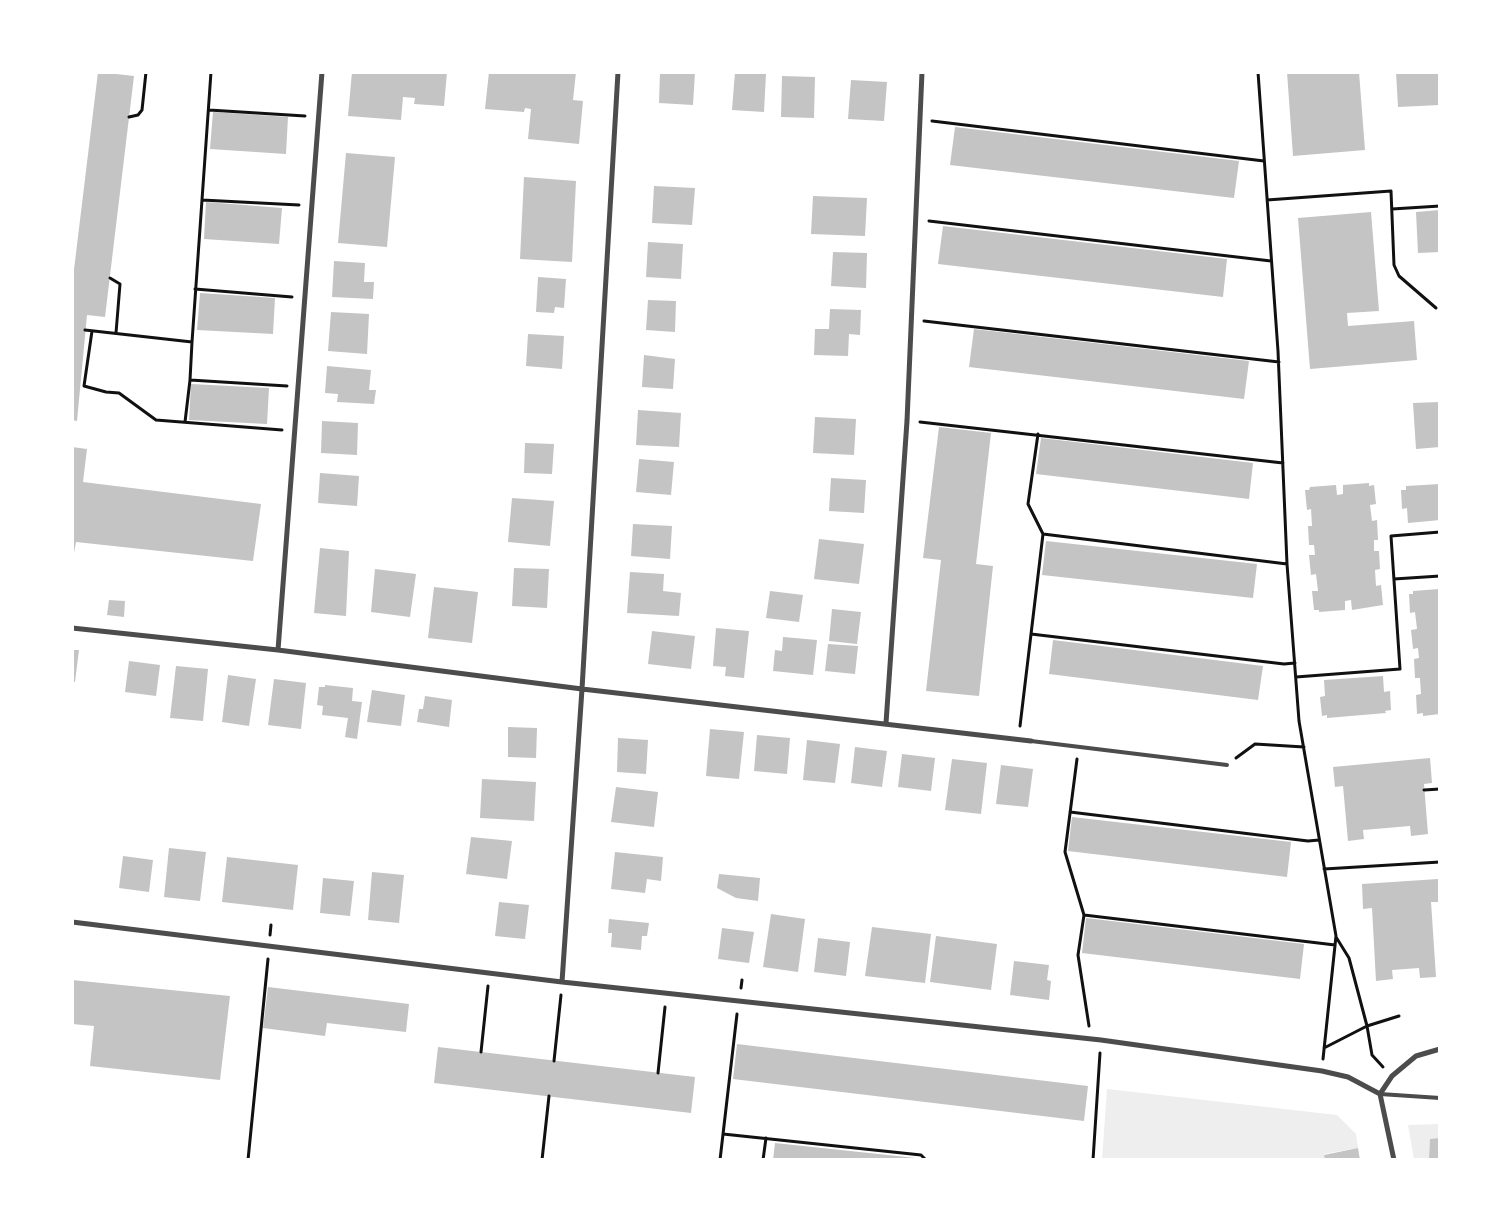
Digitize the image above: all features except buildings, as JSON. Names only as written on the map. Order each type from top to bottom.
[{"type":"street","points":[[278,650],[322,72]]},
{"type":"street","points":[[562,982],[582,689],[618,72]]},
{"type":"street","points":[[886,723],[907,421],[922,72]]},
{"type":"street","points":[[72,628],[278,650],[582,689],[1031,741]]},
{"type":"street","points":[[72,922],[490,974],[1101,1040],[1322,1071],[1348,1077],[1380,1094]]},
{"type":"street","points":[[1394,1160],[1380,1094],[1392,1076],[1416,1056],[1440,1049]]},
{"type":"lane","points":[[1031,741],[1227,764]]},
{"type":"lane","points":[[1380,1094],[1440,1098]]},
{"type":"path","points":[[129,117],[138,115],[142,110],[146,72]]},
{"type":"path","points":[[185,422],[190,380],[211,72]]},
{"type":"path","points":[[1258,72],[1278,362],[1287,564],[1296,677],[1304,747],[1336,936],[1323,1048],[1367,1026],[1399,1016]]},
{"type":"path","points":[[209,110],[307,116]]},
{"type":"path","points":[[931,121],[1264,161]]},
{"type":"path","points":[[1267,200],[1391,191],[1394,265],[1399,276],[1436,308]]},
{"type":"path","points":[[202,200],[301,205]]},
{"type":"path","points":[[1392,209],[1440,206]]},
{"type":"path","points":[[926,221],[1271,261]]},
{"type":"path","points":[[110,278],[120,284],[116,333]]},
{"type":"path","points":[[196,288],[294,297]]},
{"type":"path","points":[[921,321],[1278,362]]},
{"type":"path","points":[[85,330],[192,342]]},
{"type":"path","points":[[92,331],[84,386],[106,392],[119,393],[156,420],[284,430]]},
{"type":"path","points":[[190,380],[288,386]]},
{"type":"path","points":[[916,422],[1038,434],[1282,463]]},
{"type":"path","points":[[1018,740],[1043,534],[1028,504],[1038,434]]},
{"type":"path","points":[[1296,677],[1400,669],[1391,536],[1440,532]]},
{"type":"path","points":[[1043,534],[1287,564]]},
{"type":"path","points":[[1394,579],[1440,576]]},
{"type":"path","points":[[1031,634],[1295,664]]},
{"type":"path","points":[[1227,764],[1255,744],[1304,747]]},
{"type":"path","points":[[1078,747],[1065,852],[1084,915],[1078,955],[1091,1039]]},
{"type":"path","points":[[1424,790],[1440,789]]},
{"type":"path","points":[[1070,812],[1308,841],[1319,840]]},
{"type":"path","points":[[1324,869],[1440,862]]},
{"type":"path","points":[[1084,915],[1335,945]]},
{"type":"path","points":[[248,1160],[271,925]]},
{"type":"path","points":[[1336,936],[1349,958],[1367,1026],[1372,1056],[1392,1076]]},
{"type":"path","points":[[480,1052],[490,974]]},
{"type":"path","points":[[720,1160],[742,980]]},
{"type":"path","points":[[554,1061],[562,982]]},
{"type":"path","points":[[658,1073],[667,994]]},
{"type":"path","points":[[1093,1160],[1101,1040]]},
{"type":"path","points":[[542,1160],[550,1096]]},
{"type":"path","points":[[723,1134],[921,1155],[926,1160]]},
{"type":"path","points":[[763,1160],[766,1138]]},
{"type":"shaded area","points":[[1107,1089],[1337,1115],[1356,1134],[1358,1148],[1324,1154],[1325,1160],[1102,1160]]},
{"type":"shaded area","points":[[1439,1124],[1439,1159],[1414,1159],[1408,1125]]}]
